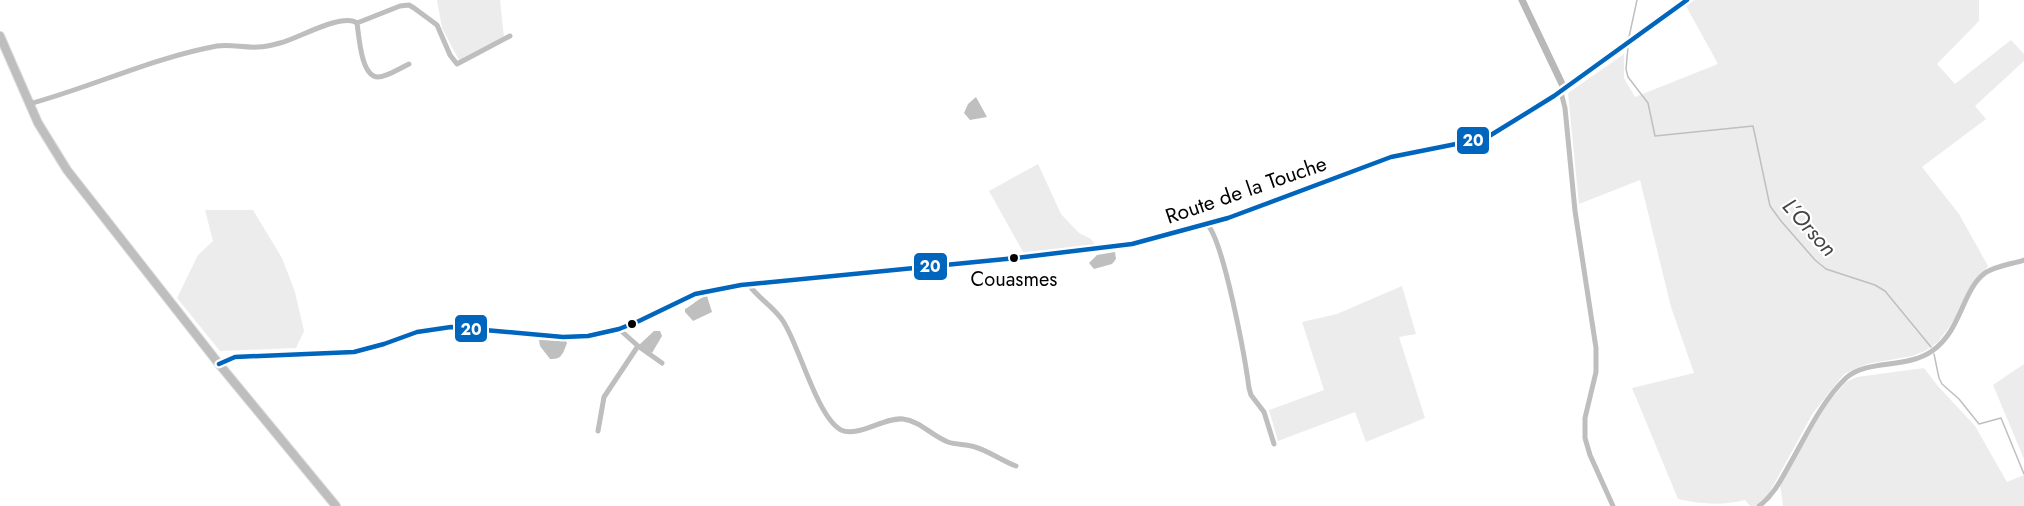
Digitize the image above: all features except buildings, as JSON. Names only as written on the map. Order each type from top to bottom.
[{"type":"main road","points":[[0,36],[29,104],[48,142],[67,170],[219,364],[336,506]]},
{"type":"street","points":[[1522,0],[1563,86],[1561,92],[1565,108],[1575,211],[1596,354],[1596,372],[1585,418],[1585,438],[1590,456],[1613,506]]},
{"type":"street","name":"Route de la Touche","points":[[219,364],[236,357],[354,352],[435,328],[470,328],[563,337],[588,336],[619,329],[695,294],[748,285],[1119,247],[1207,224],[1391,157],[1486,138],[1562,90],[1687,0]]},
{"type":"street","points":[[29,104],[149,64],[217,46],[258,48],[283,42],[348,19],[357,23],[400,6],[409,5],[437,25],[450,56],[457,64],[510,36]]},
{"type":"street","points":[[357,23],[360,48],[368,72],[372,76],[380,77],[409,64]]},
{"type":"street","points":[[1207,224],[1215,235],[1224,268],[1248,388],[1264,412],[1274,444]]},
{"type":"street","points":[[1759,506],[1776,489],[1826,403],[1845,379],[1856,371],[1916,360],[1938,346],[1952,331],[1974,285],[1984,274],[2024,260]]},
{"type":"street","points":[[748,285],[783,321],[822,407],[831,421],[841,430],[853,432],[896,419],[907,420],[945,441],[978,448],[1016,466]]},
{"type":"street","points":[[619,329],[662,363]]},
{"type":"street","points":[[598,431],[603,397],[638,346]]},
{"type":"shaded area","points":[[437,0],[500,0],[504,38],[460,62],[442,28]]},
{"type":"shaded area","points":[[1694,0],[1979,0],[1979,21],[1937,64],[1955,84],[2011,40],[2024,54],[2024,61],[1975,106],[1986,119],[1922,167],[1959,214],[1988,266],[1960,312],[1938,342],[1912,356],[1867,364],[1844,374],[1813,413],[1768,495],[1755,506],[1750,506],[1745,500],[1712,504],[1678,499],[1632,388],[1694,373],[1671,307],[1640,180],[1579,204],[1568,93],[1624,54],[1624,78],[1635,97],[1718,64],[1686,6]]},
{"type":"shaded area","points":[[976,97],[987,117],[970,120],[964,113],[968,104]]},
{"type":"shaded area","points":[[1038,164],[1061,214],[1079,233],[1091,239],[1096,246],[1023,252],[989,191]]},
{"type":"shaded area","points":[[205,210],[253,210],[282,258],[295,292],[304,331],[296,348],[220,351],[177,298],[198,255],[213,241]]},
{"type":"shaded area","points":[[1115,252],[1116,259],[1112,264],[1094,269],[1089,263],[1097,255]]},
{"type":"shaded area","points":[[1402,286],[1416,334],[1399,337],[1425,418],[1366,442],[1355,412],[1278,441],[1269,410],[1324,390],[1302,322],[1337,314]]},
{"type":"shaded area","points":[[707,296],[712,312],[693,321],[685,309]]},
{"type":"shaded area","points":[[654,331],[660,331],[662,336],[652,353],[639,345]]},
{"type":"shaded area","points":[[539,340],[566,341],[567,343],[560,357],[550,359],[540,346]]},
{"type":"shaded area","points":[[2024,364],[2024,459],[1993,385]]},
{"type":"shaded area","points":[[1924,368],[1975,426],[2007,482],[2024,475],[2024,506],[1783,506],[1780,484],[1826,405],[1846,382],[1857,377]]},
{"type":"waterway","name":"L’Orson","points":[[1629,37],[1637,0]]},
{"type":"waterway","name":"L’Orson","points":[[1628,47],[1626,69],[1628,77],[1648,103],[1655,136],[1753,126],[1770,206],[1781,221],[1815,260],[1826,269],[1875,285],[1885,291],[1931,347]]},
{"type":"waterway","name":"L’Orson","points":[[1934,354],[1942,384],[1959,399],[1979,424],[2001,418],[2024,474]]},
{"type":"transit line","name":"20","points":[[219,364],[235,357],[354,352],[417,332],[451,327],[563,337],[588,336],[619,329],[695,294],[741,285],[1016,258],[1132,244],[1228,218],[1391,157],[1486,138],[1554,96],[1687,0]]},
{"type":"place","name":"Couasmes","points":[[1014,258]]}]
